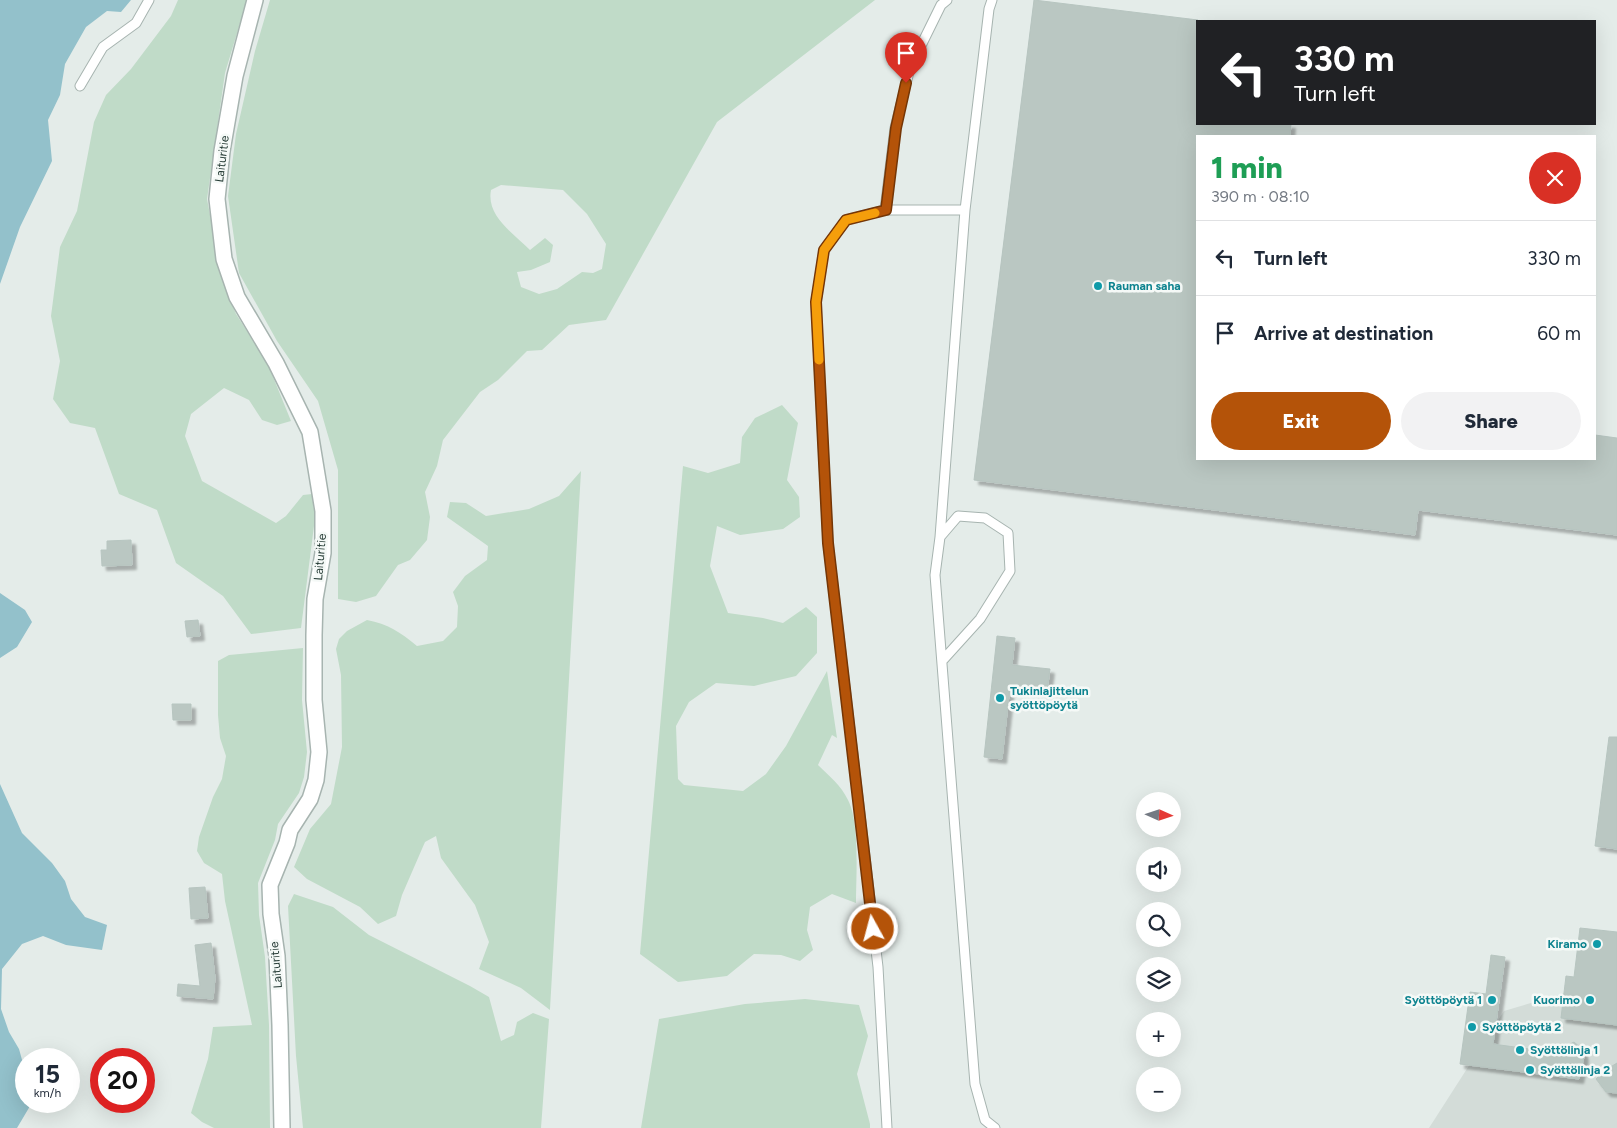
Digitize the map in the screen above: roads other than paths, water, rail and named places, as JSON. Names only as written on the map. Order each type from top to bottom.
[{"type":"street","name":"Laituritie","points":[[255,0],[235,76],[222,151],[218,199],[224,259],[238,297],[276,363],[310,432],[323,511],[322,553],[316,599],[314,635],[314,700],[319,752],[316,780],[310,799],[290,830],[287,843],[270,885],[270,914],[277,956],[282,1128]]},
{"type":"lane","points":[[80,86],[103,47],[136,24],[149,0]]},
{"type":"lane","points":[[886,210],[896,128],[910,68],[941,5],[946,0]]},
{"type":"lane","points":[[992,0],[989,9],[965,210],[940,537],[935,574],[975,1084],[985,1120],[995,1128]]},
{"type":"lane","points":[[887,1128],[878,967],[828,543],[816,302],[824,250],[846,220],[886,210],[965,210]]},
{"type":"lane","points":[[940,537],[958,516],[986,518],[1008,533],[1010,571],[980,619],[942,661]]},
{"type":"water","points":[[0,0],[131,0],[121,12],[107,11],[86,27],[65,64],[60,95],[48,120],[52,161],[20,227],[0,284]]},
{"type":"water","points":[[0,593],[25,610],[32,622],[17,647],[0,658]]},
{"type":"water","points":[[0,784],[22,833],[52,863],[65,881],[71,899],[85,917],[107,925],[102,950],[66,945],[43,936],[22,944],[2,969],[1,1009],[9,1032],[18,1048],[15,1048],[15,1113],[26,1113],[17,1128],[0,1128]]},
{"type":"place","name":"Rauman saha","points":[[1098,286]]},
{"type":"place","name":"Tukinlajittelun syöttöpöytä","points":[[1000,698]]},
{"type":"place","name":"Kiramo","points":[[1597,944]]},
{"type":"place","name":"Syöttöpöytä 1","points":[[1492,1000]]},
{"type":"place","name":"Kuorimo","points":[[1590,1000]]},
{"type":"place","name":"Syöttöpöytä 2","points":[[1472,1027]]},
{"type":"place","name":"Syöttölinja 1","points":[[1520,1050]]},
{"type":"place","name":"Syöttölinja 2","points":[[1530,1070]]}]
